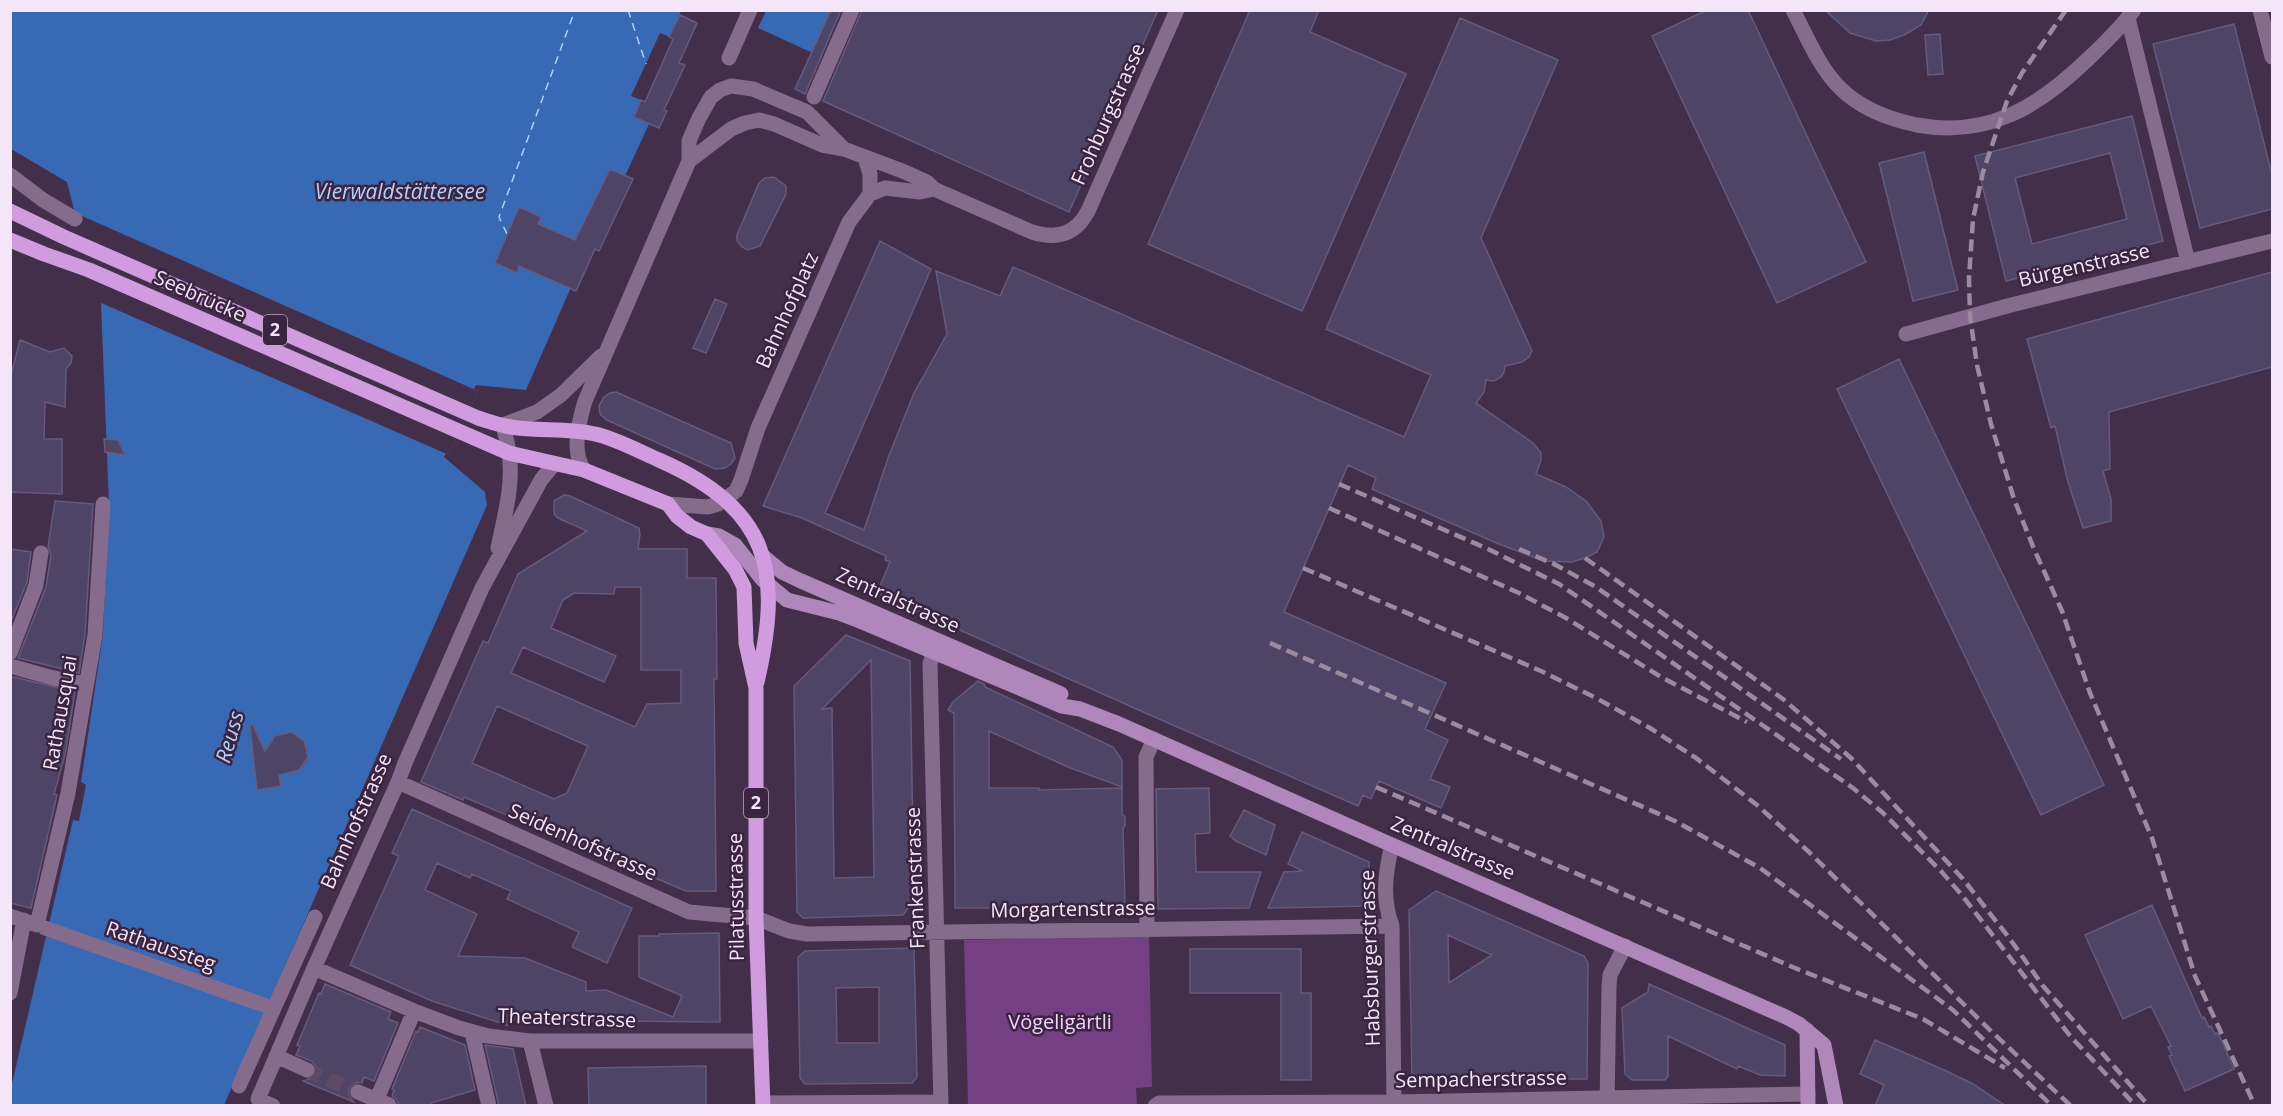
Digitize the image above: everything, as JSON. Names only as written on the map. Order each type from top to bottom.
[{"type":"main road","name":"Seebrücke","points":[[10,211],[82,245],[468,414],[503,425]]},
{"type":"main road","name":"Seebrücke","points":[[16,242],[89,270],[509,453]]},
{"type":"main road","name":"2","points":[[503,425],[517,428],[578,431],[603,436],[685,472],[713,489],[725,500]]},
{"type":"main road","name":"2","points":[[509,453],[584,470],[668,504],[677,516],[691,527],[707,534]]},
{"type":"main road","name":"Zentralstrasse","points":[[725,500],[746,523],[764,557],[782,572],[1068,697],[1080,709]]},
{"type":"main road","name":"Zentralstrasse","points":[[707,534],[719,536],[735,545],[769,586],[787,600],[839,613],[1062,706],[1080,709],[1154,739],[1786,1017],[1808,1030]]},
{"type":"main road","name":"Pilatusstrasse","points":[[707,534],[735,569],[744,587],[746,643],[756,688]]},
{"type":"main road","name":"Pilatusstrasse","points":[[763,1104],[756,918],[756,688],[765,645],[769,586],[764,557]]},
{"type":"main road","points":[[1808,1030],[1808,1100]]},
{"type":"main road","points":[[1808,1030],[1824,1045],[1836,1106]]},
{"type":"street","points":[[729,58],[750,10]]},
{"type":"street","points":[[814,98],[852,10]]},
{"type":"street","name":"Frohburgstrasse","points":[[934,189],[1043,236],[1060,235],[1072,230],[1081,223],[1088,211],[1177,10]]},
{"type":"street","points":[[1793,10],[1822,65],[1832,79],[1851,97],[1886,117],[1905,123],[1935,127],[1984,124],[2023,111],[2064,83],[2131,14]]},
{"type":"street","points":[[2260,10],[2272,57]]},
{"type":"street","points":[[2131,14],[2188,262]]},
{"type":"street","points":[[584,470],[578,459],[578,431],[585,402],[688,161],[689,141],[711,97],[731,86],[753,89],[807,112],[844,149]]},
{"type":"street","points":[[688,161],[731,129],[759,120],[774,124],[822,145],[844,149],[927,182],[934,189]]},
{"type":"street","points":[[866,158],[870,174],[870,194],[885,188],[920,192],[934,189]]},
{"type":"street","points":[[10,175],[43,200],[75,219]]},
{"type":"street","name":"Bahnhofplatz","points":[[725,500],[736,491],[741,480],[758,428],[849,222],[870,194]]},
{"type":"street","name":"Bürgenstrasse","points":[[1906,334],[2011,304],[2272,241]]},
{"type":"street","points":[[509,453],[503,425],[537,412],[561,394],[605,352]]},
{"type":"street","name":"Bahnhofstrasse","points":[[495,562],[507,501],[509,453]]},
{"type":"street","name":"Bahnhofstrasse","points":[[273,1106],[258,1099],[314,968],[495,562],[541,480],[554,464]]},
{"type":"street","points":[[668,504],[708,507],[725,500]]},
{"type":"street","name":"Rathausquai","points":[[10,993],[68,793],[95,635],[103,504]]},
{"type":"street","points":[[41,554],[36,585],[12,660],[53,678],[86,684]]},
{"type":"street","name":"Frankenstrasse","points":[[934,651],[930,664],[941,1104]]},
{"type":"street","points":[[1147,930],[1146,758],[1154,739]]},
{"type":"street","name":"Seidenhofstrasse","points":[[398,782],[689,912],[756,918]]},
{"type":"street","name":"Habsburgerstrasse","points":[[1392,845],[1385,873],[1387,911],[1392,926],[1394,1104]]},
{"type":"street","points":[[239,1086],[315,917]]},
{"type":"street","name":"Morgartenstrasse","points":[[756,918],[789,931],[807,933],[1392,926]]},
{"type":"street","name":"Rathaussteg","points":[[29,922],[264,1005]]},
{"type":"street","points":[[1607,1102],[1610,975],[1625,946]]},
{"type":"street","name":"Theaterstrasse","points":[[314,968],[414,1011],[488,1036],[530,1041],[761,1041]]},
{"type":"street","points":[[358,1092],[380,1103],[412,1016]]},
{"type":"street","points":[[472,1032],[489,1106]]},
{"type":"street","points":[[530,1041],[546,1106]]},
{"type":"street","points":[[276,1056],[307,1070]]},
{"type":"street","name":"Sempacherstrasse","points":[[1155,1106],[1159,1103],[1394,1104],[1808,1100]]},
{"type":"street","points":[[763,1104],[941,1104]]},
{"type":"green space","name":"Vögeligärtli","points":[[1149,935],[1152,1087],[1136,1088],[1137,1105],[968,1105],[964,940]]},
{"type":"water","points":[[11,11],[681,11],[634,116],[649,124],[625,176],[610,170],[600,225],[585,219],[575,239],[589,246],[526,390],[476,385],[474,389],[478,391],[449,455],[446,453],[444,457],[485,492],[487,505],[224,1105],[11,1105],[11,1088],[73,820],[79,821],[86,785],[81,782],[103,634],[109,505],[101,303],[85,254],[67,182],[11,149]]},
{"type":"water","points":[[766,11],[837,11],[817,55],[758,28]]},
{"type":"pier","points":[[660,33],[672,38],[644,101],[631,96]]},
{"type":"pier","points":[[73,212],[478,391],[449,455],[99,302]]},
{"type":"building","points":[[831,10],[841,10],[805,94],[795,89]]},
{"type":"building","points":[[862,10],[1158,10],[1069,212],[823,101]]},
{"type":"building","points":[[1250,10],[1319,10],[1310,32],[1406,74],[1302,311],[1148,244]]},
{"type":"building","points":[[1707,10],[1748,10],[1866,262],[1777,303],[1652,36]]},
{"type":"building","points":[[1825,10],[1929,10],[1921,25],[1904,35],[1890,40],[1876,41],[1850,33]]},
{"type":"building","points":[[680,15],[697,23],[679,63],[685,65],[664,110],[667,111],[659,128],[634,117],[641,100],[645,102],[673,39],[669,37]]},
{"type":"building","points":[[1460,18],[1558,60],[1481,238],[1532,351],[1529,357],[1522,362],[1505,366],[1501,377],[1494,381],[1486,380],[1484,392],[1476,403],[1533,443],[1541,453],[1536,474],[1566,487],[1586,501],[1601,521],[1604,537],[1597,552],[1585,558],[1572,562],[1544,561],[1372,489],[1376,478],[1348,465],[1284,612],[1446,683],[1425,729],[1448,740],[1430,779],[1450,787],[1441,808],[1379,781],[1371,799],[1363,795],[1358,806],[1150,715],[877,593],[890,562],[885,560],[886,556],[802,518],[763,506],[880,241],[931,269],[825,513],[864,530],[888,458],[914,393],[947,334],[936,271],[1000,296],[1013,267],[1404,437],[1431,375],[1326,329]]},
{"type":"building","points":[[2234,24],[2272,175],[2272,209],[2200,228],[2153,44]]},
{"type":"building","points":[[1940,34],[1943,74],[1928,75],[1925,35]]},
{"type":"building","points":[[2132,116],[2163,241],[2006,281],[1975,156]],"holes":[[[2110,153],[2127,219],[2032,244],[2015,178]]]},
{"type":"building","points":[[1924,152],[1958,290],[1913,301],[1879,163]]},
{"type":"building","points":[[610,169],[633,179],[599,251],[595,249],[576,291],[519,266],[517,273],[495,263],[519,207],[541,217],[538,224],[575,240]]},
{"type":"building","points":[[774,177],[786,186],[786,194],[760,246],[748,250],[737,241],[737,235],[759,183],[765,178]]},
{"type":"building","points":[[2272,272],[2272,367],[2109,412],[2110,469],[2103,471],[2111,499],[2111,521],[2083,528],[2068,482],[2055,426],[2051,428],[2027,339]]},
{"type":"building","points":[[715,299],[727,304],[706,353],[693,348]]},
{"type":"building","points":[[20,340],[50,352],[64,348],[72,356],[71,363],[66,369],[65,407],[45,402],[44,439],[62,439],[62,494],[10,492],[10,379]]},
{"type":"building","points":[[1899,359],[2104,785],[2041,815],[1837,389]]},
{"type":"building","points":[[616,392],[731,443],[735,458],[725,468],[715,469],[607,420],[600,414],[599,406],[604,397]]},
{"type":"building","points":[[104,439],[118,440],[125,455],[105,452]]},
{"type":"building","points":[[564,495],[570,496],[639,528],[638,549],[687,549],[687,578],[716,578],[717,679],[714,679],[716,891],[686,891],[464,797],[463,800],[421,782],[483,641],[488,643],[518,574],[587,531],[558,518],[554,514],[554,501]],"holes":[[[615,587],[641,587],[641,670],[681,670],[681,703],[647,704],[635,727],[511,673],[523,647],[604,682],[616,656],[551,628],[563,600],[574,593],[614,594]],[[497,706],[588,746],[567,793],[554,799],[472,763]]]},
{"type":"building","points":[[55,501],[93,504],[85,634],[79,673],[18,658],[46,587],[51,555],[48,547]]},
{"type":"building","points":[[10,549],[31,552],[27,582],[10,624]]},
{"type":"building","points":[[846,635],[910,661],[914,900],[903,915],[803,918],[797,912],[794,686]],"holes":[[[871,660],[874,877],[834,878],[832,708],[822,709]]]},
{"type":"building","points":[[10,676],[75,692],[65,755],[54,794],[57,795],[31,908],[10,903]]},
{"type":"building","points":[[978,681],[985,687],[1113,747],[1122,760],[1122,787],[1068,767],[989,731],[989,788],[1039,788],[1039,790],[1122,788],[1122,814],[1125,817],[1123,829],[1125,902],[1118,908],[955,908],[954,713],[948,710],[953,702]]},
{"type":"building","points":[[252,724],[265,751],[275,736],[291,732],[304,741],[308,757],[299,770],[279,775],[281,786],[257,790],[250,725]]},
{"type":"building","points":[[1209,788],[1210,833],[1195,834],[1196,872],[1261,872],[1249,908],[1158,909],[1156,789]]},
{"type":"building","points":[[412,809],[632,908],[607,963],[572,947],[579,932],[507,899],[511,891],[472,874],[470,878],[437,863],[425,890],[477,914],[458,956],[525,958],[586,982],[586,991],[606,990],[673,1017],[682,996],[639,977],[639,936],[719,933],[720,1022],[511,1020],[506,1022],[507,1025],[432,1001],[350,965],[399,856],[392,853]]},
{"type":"building","points":[[1244,810],[1275,825],[1266,855],[1230,836]]},
{"type":"building","points":[[1302,832],[1369,862],[1370,906],[1268,908],[1284,872],[1303,871],[1288,864]]},
{"type":"building","points":[[1436,891],[1584,956],[1588,963],[1587,1079],[1412,1079],[1409,910]],"holes":[[[1448,935],[1492,955],[1449,983]]]},
{"type":"building","points":[[2152,905],[2202,1018],[2204,1017],[2215,1034],[2218,1033],[2234,1069],[2185,1091],[2169,1056],[2172,1055],[2168,1047],[2171,1046],[2151,1006],[2123,1019],[2085,935]]},
{"type":"building","points":[[914,948],[917,1077],[912,1083],[805,1084],[800,1078],[798,957],[805,951]],"holes":[[[879,987],[879,1043],[837,1043],[836,988]]]},
{"type":"building","points":[[1190,949],[1301,949],[1301,993],[1311,993],[1311,1080],[1281,1080],[1281,993],[1190,993]]},
{"type":"building","points":[[325,984],[391,1012],[388,1019],[398,1023],[374,1081],[364,1077],[362,1083],[356,1082],[349,1088],[348,1094],[354,1102],[303,1081],[313,1078],[317,1068],[312,1061],[296,1055],[300,1046],[297,1045]]},
{"type":"building","points":[[1649,984],[1785,1045],[1785,1076],[1760,1075],[1738,1066],[1737,1069],[1668,1036],[1668,1076],[1665,1080],[1632,1080],[1625,1074],[1622,1008],[1648,992]]},
{"type":"building","points":[[420,1027],[465,1045],[475,1090],[431,1103],[430,1106],[399,1106],[397,1100],[392,1096],[394,1090],[392,1089],[416,1031],[418,1032]]},
{"type":"building","points":[[1875,1040],[1973,1084],[2006,1106],[1875,1106],[1884,1085],[1860,1074]]},
{"type":"building","points":[[485,1045],[513,1049],[526,1106],[499,1106]]},
{"type":"building","points":[[706,1066],[706,1106],[589,1106],[588,1068]]},
{"type":"ferry route","points":[[507,234],[499,217],[575,10]]},
{"type":"ferry route","points":[[628,10],[646,64]]},
{"type":"tunnel","points":[[307,1070],[358,1092]]},
{"type":"railway","points":[[2066,10],[2022,73],[2007,101],[1983,172],[1973,219],[1969,278],[1970,316],[1977,365],[1991,424],[2014,499],[2062,611],[2090,693],[2152,838],[2195,976],[2255,1106]]},
{"type":"railway","points":[[1339,484],[1488,549],[1559,584],[1853,788],[1883,813],[1940,870],[2071,1037],[2136,1106]]},
{"type":"railway","points":[[1329,508],[1519,593],[1566,618],[1661,677],[1747,722]]},
{"type":"railway","points":[[1519,549],[1554,564],[1596,587],[1841,759]]},
{"type":"railway","points":[[1585,558],[1783,699],[1851,758],[1963,879],[2043,986],[2149,1106]]},
{"type":"railway","points":[[1303,568],[1541,671],[1650,728],[1696,758],[1757,805],[1809,852],[1992,1032],[2071,1106]]},
{"type":"railway","points":[[1270,643],[1675,821],[1760,868],[1953,1010],[2052,1106]]},
{"type":"railway","points":[[1376,787],[1795,968],[1923,1019],[2005,1068]]},
{"type":"water label","name":"Vierwaldstättersee","points":[[400,192]]},
{"type":"water label","name":"Reuss","points":[[230,737]]}]
